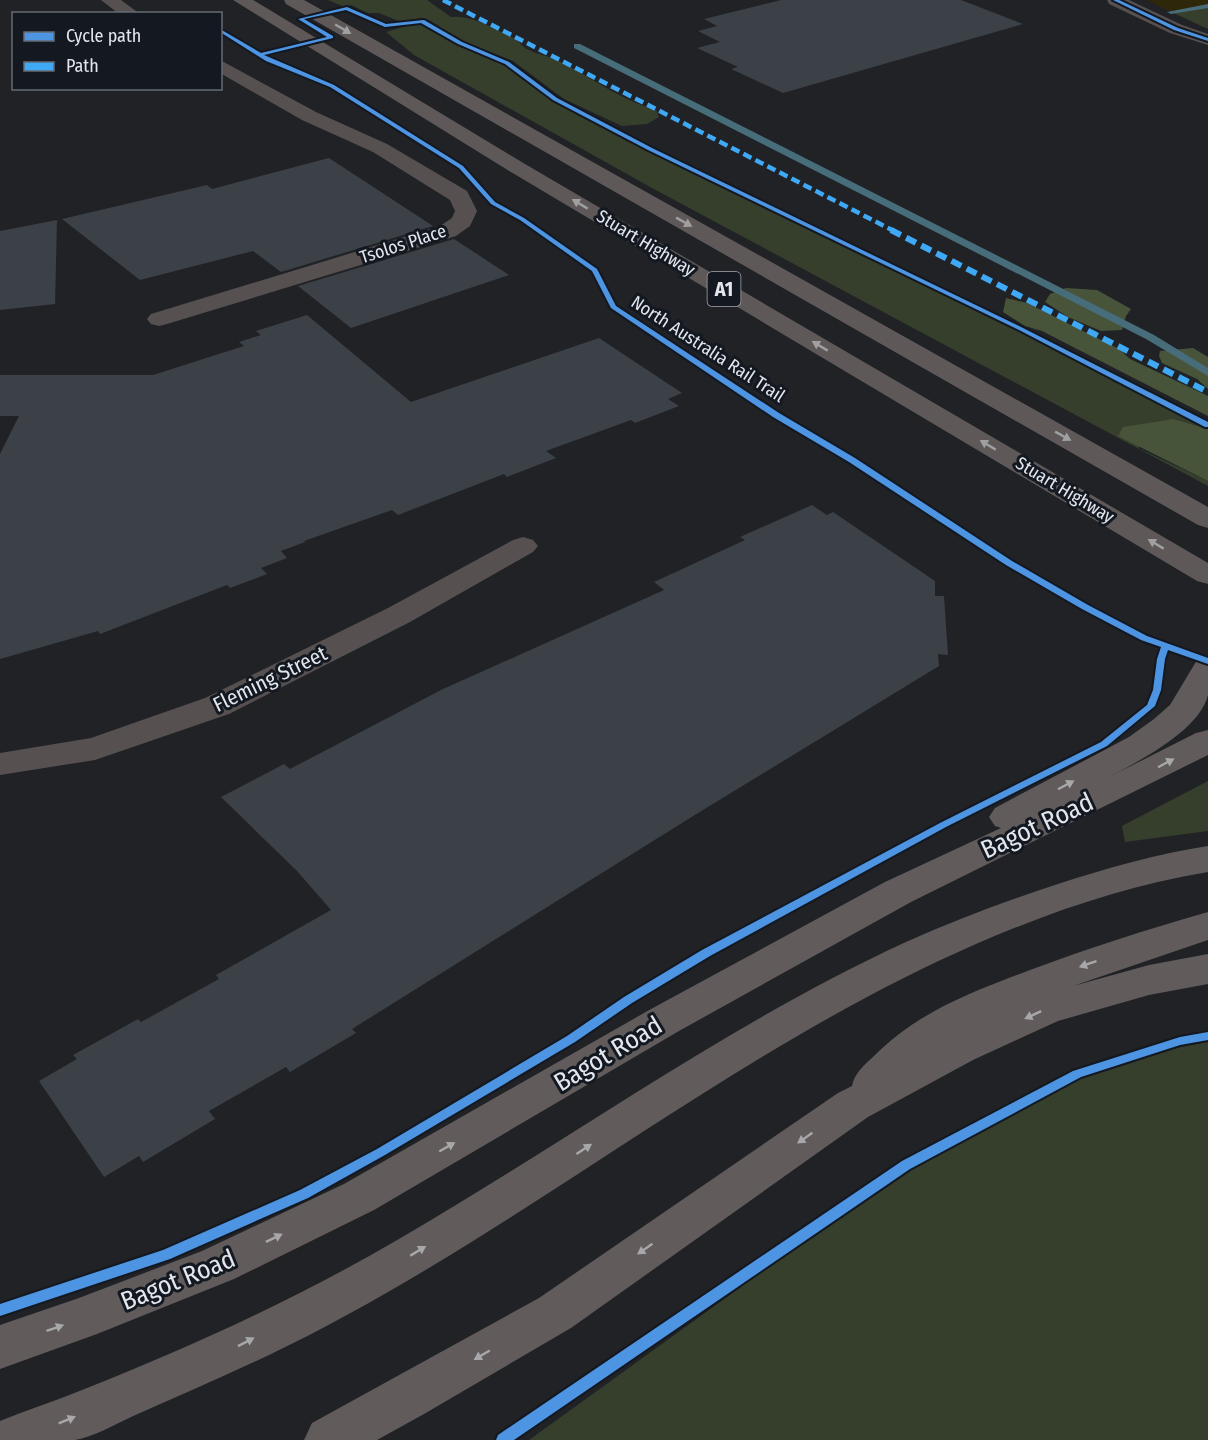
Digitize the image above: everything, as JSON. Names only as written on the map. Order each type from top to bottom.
[{"type":"highway","name":"Stuart Highway","points":[[241,0],[518,168],[1207,575]]},
{"type":"highway","name":"Stuart Highway","points":[[292,0],[1207,518]]},
{"type":"main road","points":[[618,1048],[688,997],[750,957],[1141,745],[1166,727],[1182,711],[1208,668]]},
{"type":"main road","name":"Bagot Road","points":[[0,1347],[81,1319],[218,1265],[359,1197],[618,1048],[898,892],[1130,782],[1208,741]]},
{"type":"main road","points":[[12,1440],[51,1427],[222,1354],[334,1298],[414,1254],[748,1046],[897,963],[985,923],[1066,893],[1125,877],[1208,859]]},
{"type":"main road","points":[[853,1105],[920,1038],[960,1014],[1065,972],[1143,945],[1208,926]]},
{"type":"main road","points":[[328,1440],[407,1398],[555,1313],[853,1105],[959,1049],[1047,1008],[1149,980],[1208,969]]},
{"type":"street","points":[[109,0],[129,12]]},
{"type":"street","points":[[1115,0],[1166,24],[1208,40]]},
{"type":"street","name":"Tsolos Place","points":[[159,319],[448,231],[462,222],[466,211],[459,196],[380,148],[309,116],[222,66]]},
{"type":"street","name":"Fleming Street","points":[[0,764],[95,748],[217,706],[399,615],[523,546]]},
{"type":"green space","points":[[328,0],[427,0],[451,17],[475,20],[500,31],[527,49],[555,59],[619,95],[656,110],[659,117],[647,124],[622,126],[564,99],[513,61],[464,42],[429,20],[421,18],[401,22],[379,13],[368,13],[351,5],[344,7]]},
{"type":"green space","points":[[1208,6],[1208,29],[1171,12]]},
{"type":"green space","points":[[420,22],[456,44],[504,64],[552,100],[650,152],[1024,333],[1208,427],[1208,429],[1174,419],[1138,448],[1208,481],[1208,486],[652,188],[414,55],[386,32]]},
{"type":"green space","points":[[1066,288],[1097,290],[1131,309],[1126,316],[1122,330],[1101,331],[1068,317],[1045,302],[1050,294]]},
{"type":"green space","points":[[1006,298],[1027,303],[1119,349],[1130,359],[1208,396],[1208,416],[1042,331],[1025,326],[1003,312]]},
{"type":"green space","points":[[1193,348],[1208,357],[1208,389],[1197,379],[1162,363],[1159,356],[1160,351]]},
{"type":"green space","points":[[1174,419],[1208,429],[1208,481],[1118,436],[1123,427]]},
{"type":"green space","points":[[1208,781],[1208,831],[1125,842],[1122,826]]},
{"type":"green space","points":[[1208,1042],[1208,1440],[529,1440],[878,1188],[1074,1079],[1180,1047]]},
{"type":"sand","points":[[1147,0],[1208,0],[1208,6],[1171,12]]},
{"type":"building","points":[[781,0],[961,0],[1023,24],[783,93],[731,69],[738,67],[697,48],[720,42],[698,31],[717,26],[704,19]]},
{"type":"building","points":[[329,158],[433,226],[281,272],[253,251],[140,280],[62,219],[207,185],[212,189]]},
{"type":"building","points":[[57,220],[55,304],[0,310],[0,231]]},
{"type":"building","points":[[454,239],[509,275],[351,328],[298,286]]},
{"type":"building","points":[[307,315],[411,402],[599,338],[682,393],[668,399],[679,406],[635,423],[631,420],[546,451],[556,458],[507,477],[504,474],[398,515],[392,510],[281,551],[287,558],[261,568],[267,574],[230,588],[227,585],[100,634],[98,631],[0,659],[0,454],[19,416],[0,416],[0,375],[153,375],[244,346],[239,342],[261,335],[256,331]]},
{"type":"building","points":[[812,505],[827,515],[833,512],[935,581],[935,596],[944,596],[948,655],[938,654],[939,666],[352,1029],[356,1033],[290,1072],[286,1067],[209,1111],[215,1119],[143,1162],[139,1156],[104,1177],[39,1081],[77,1059],[73,1055],[138,1019],[141,1022],[219,979],[216,975],[331,910],[297,871],[221,797],[284,764],[290,769],[443,689],[664,590],[654,582],[745,540],[740,537]]},
{"type":"waterway","points":[[1171,12],[1208,6]]},
{"type":"waterway","points":[[577,46],[1150,337],[1208,373]]},
{"type":"marked path","points":[[443,0],[1208,392]]},
{"type":"cycle path","points":[[1115,0],[1176,29],[1208,40]]},
{"type":"cycle path","points":[[260,55],[331,37],[300,19],[347,8],[385,26],[422,21],[460,43],[507,63],[555,99],[650,149],[1021,329],[1208,425]]},
{"type":"cycle path","name":"North Australia Rail Trail","points":[[222,31],[268,60],[332,86],[461,167],[493,203],[522,219],[595,270],[613,307],[776,415],[852,460],[1009,563],[1085,607],[1144,638],[1208,661]]},
{"type":"cycle path","points":[[0,1310],[166,1255],[304,1194],[381,1152],[571,1039],[628,1000],[706,953],[943,825],[1104,744],[1151,706],[1157,690],[1165,647]]},
{"type":"cycle path","points":[[503,1440],[906,1165],[1077,1074],[1180,1041],[1208,1036]]}]
